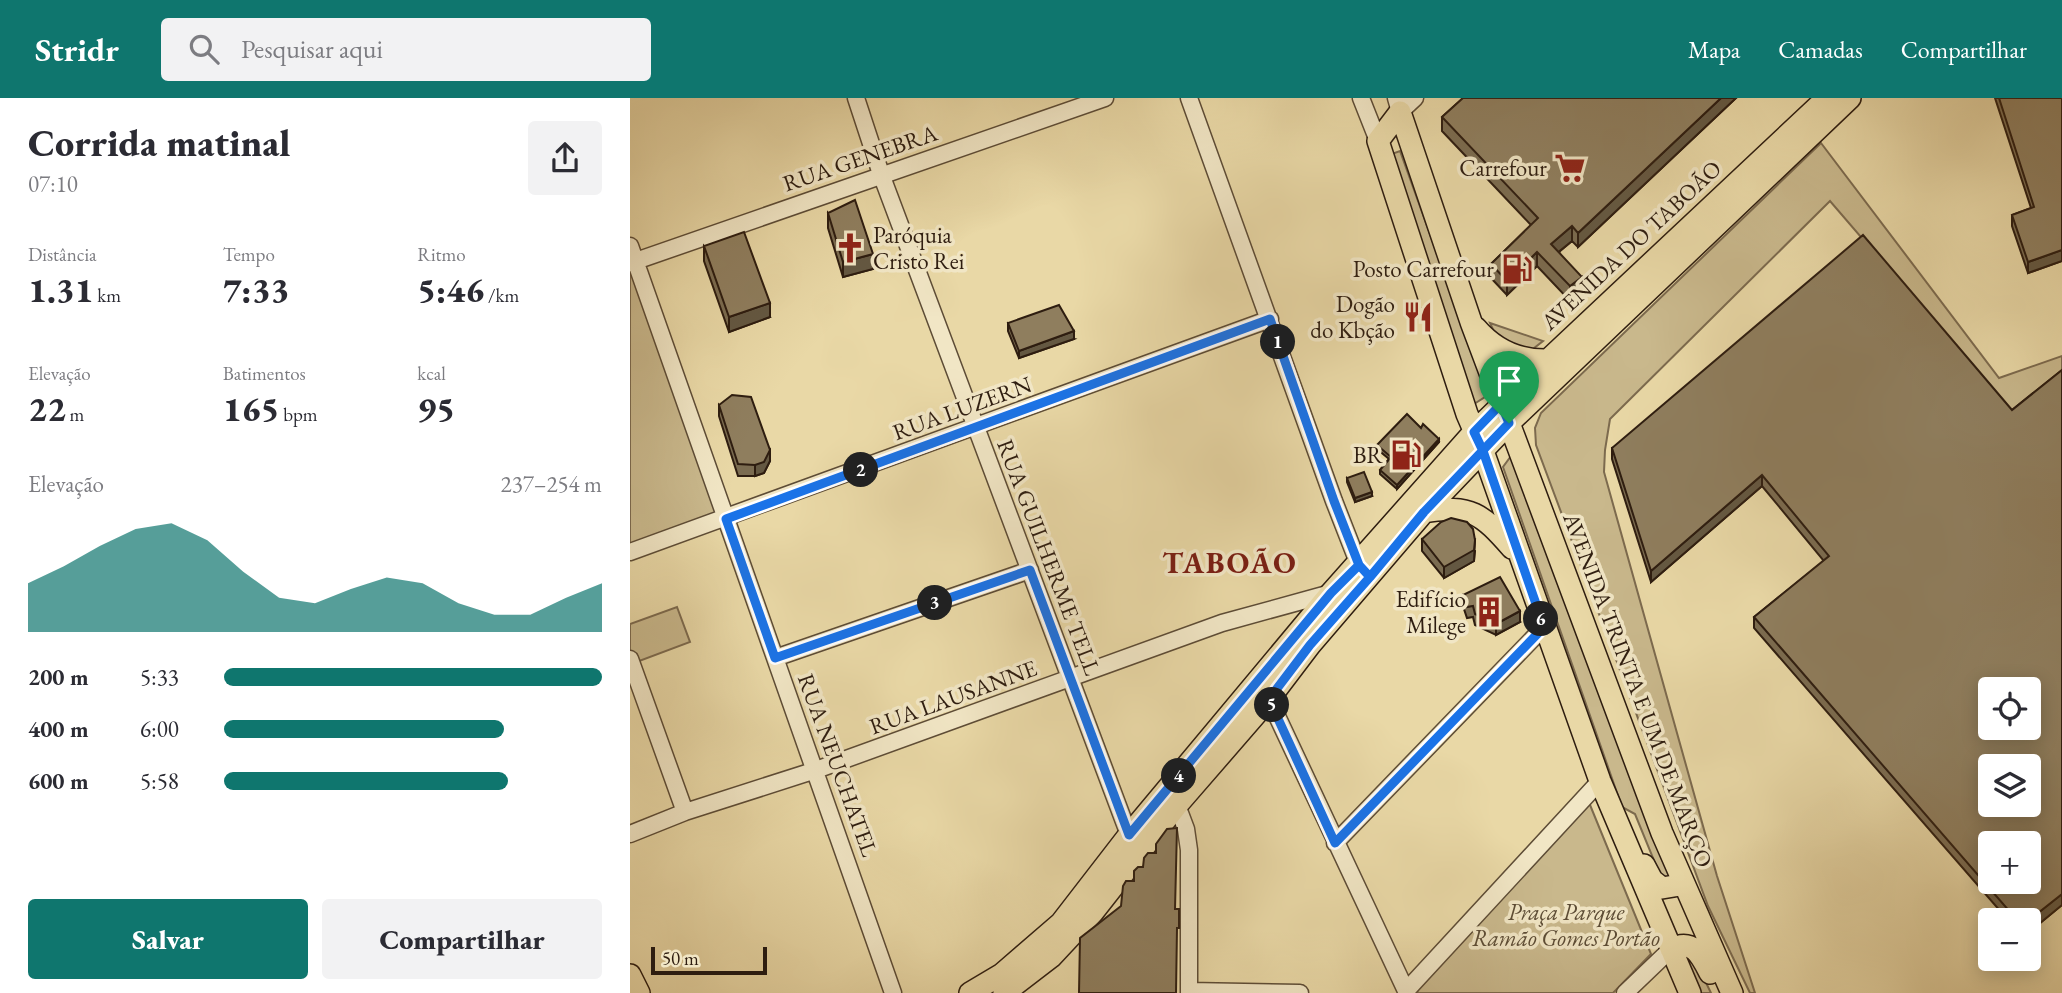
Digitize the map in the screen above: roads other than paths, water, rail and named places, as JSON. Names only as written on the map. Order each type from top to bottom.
[{"type":"main road","name":"AVENIDA DO TABOÃO","points":[[1505,414],[1548,360],[1827,98]]},
{"type":"main road","name":"AVENIDA DO TABOÃO","points":[[1004,993],[1051,957],[1093,912],[1177,805],[1269,699],[1364,571],[1478,442],[1505,414],[1850,98]]},
{"type":"main road","points":[[1404,103],[1378,141],[1478,442],[1600,781],[1690,993]]},
{"type":"main road","name":"AVENIDA TRINTA E UM DE MARÇO","points":[[1404,103],[1471,322],[1662,833],[1731,993]]},
{"type":"main road","points":[[1471,322],[1485,338],[1504,352],[1535,360],[1548,360]]},
{"type":"main road","name":"AVENIDA DO TABOÃO","points":[[972,992],[1002,974],[1061,923],[1129,835],[1331,593],[1364,571],[1424,512],[1478,442]]},
{"type":"main road","points":[[1424,512],[1447,508],[1481,516],[1520,558]]},
{"type":"main road","points":[[1611,809],[1629,833],[1656,886],[1667,889],[1682,881]]},
{"type":"main road","points":[[1671,949],[1688,945],[1699,952],[1721,993]]},
{"type":"main road","points":[[630,975],[639,993]]},
{"type":"street","name":"RUA GUILHERME TELL","points":[[856,98],[881,174],[1129,835]]},
{"type":"street","name":"RUA GENEBRA","points":[[632,256],[1105,98]]},
{"type":"street","points":[[1189,98],[1364,571]]},
{"type":"street","points":[[1361,98],[1378,141]]},
{"type":"street","name":"RUA NEUCHATEL","points":[[632,256],[894,990]]},
{"type":"street","name":"RUA LUZERN","points":[[630,552],[1270,319]]},
{"type":"street","points":[[775,658],[1030,570]]},
{"type":"street","name":"RUA LAUSANNE","points":[[630,834],[685,812],[816,770],[1222,623],[1331,593]]},
{"type":"street","points":[[1335,843],[1544,627]]},
{"type":"street","points":[[630,659],[685,812]]},
{"type":"street","points":[[1269,699],[1407,992],[1600,781]]},
{"type":"street","points":[[1177,805],[1186,829],[1189,850],[1189,992],[1300,993]]},
{"type":"street","points":[[1625,993],[1671,949]]},
{"type":"place","name":"Carrefour","points":[[1570,168]]},
{"type":"place","name":"Paróquia Cristo Rei","points":[[850,248]]},
{"type":"place","name":"Posto Carrefour","points":[[1517,269]]},
{"type":"place","name":"Dogão do Kbção","points":[[1418,317]]},
{"type":"place","name":"BR","points":[[1406,455]]},
{"type":"place","name":"Edifício Milege","points":[[1489,612]]},
{"type":"district","name":"TABOÃO","points":[[1230,563]]},
{"type":"park label","name":"Praça Parque Ramão Gomes Portão","points":[[1566,925]]}]
